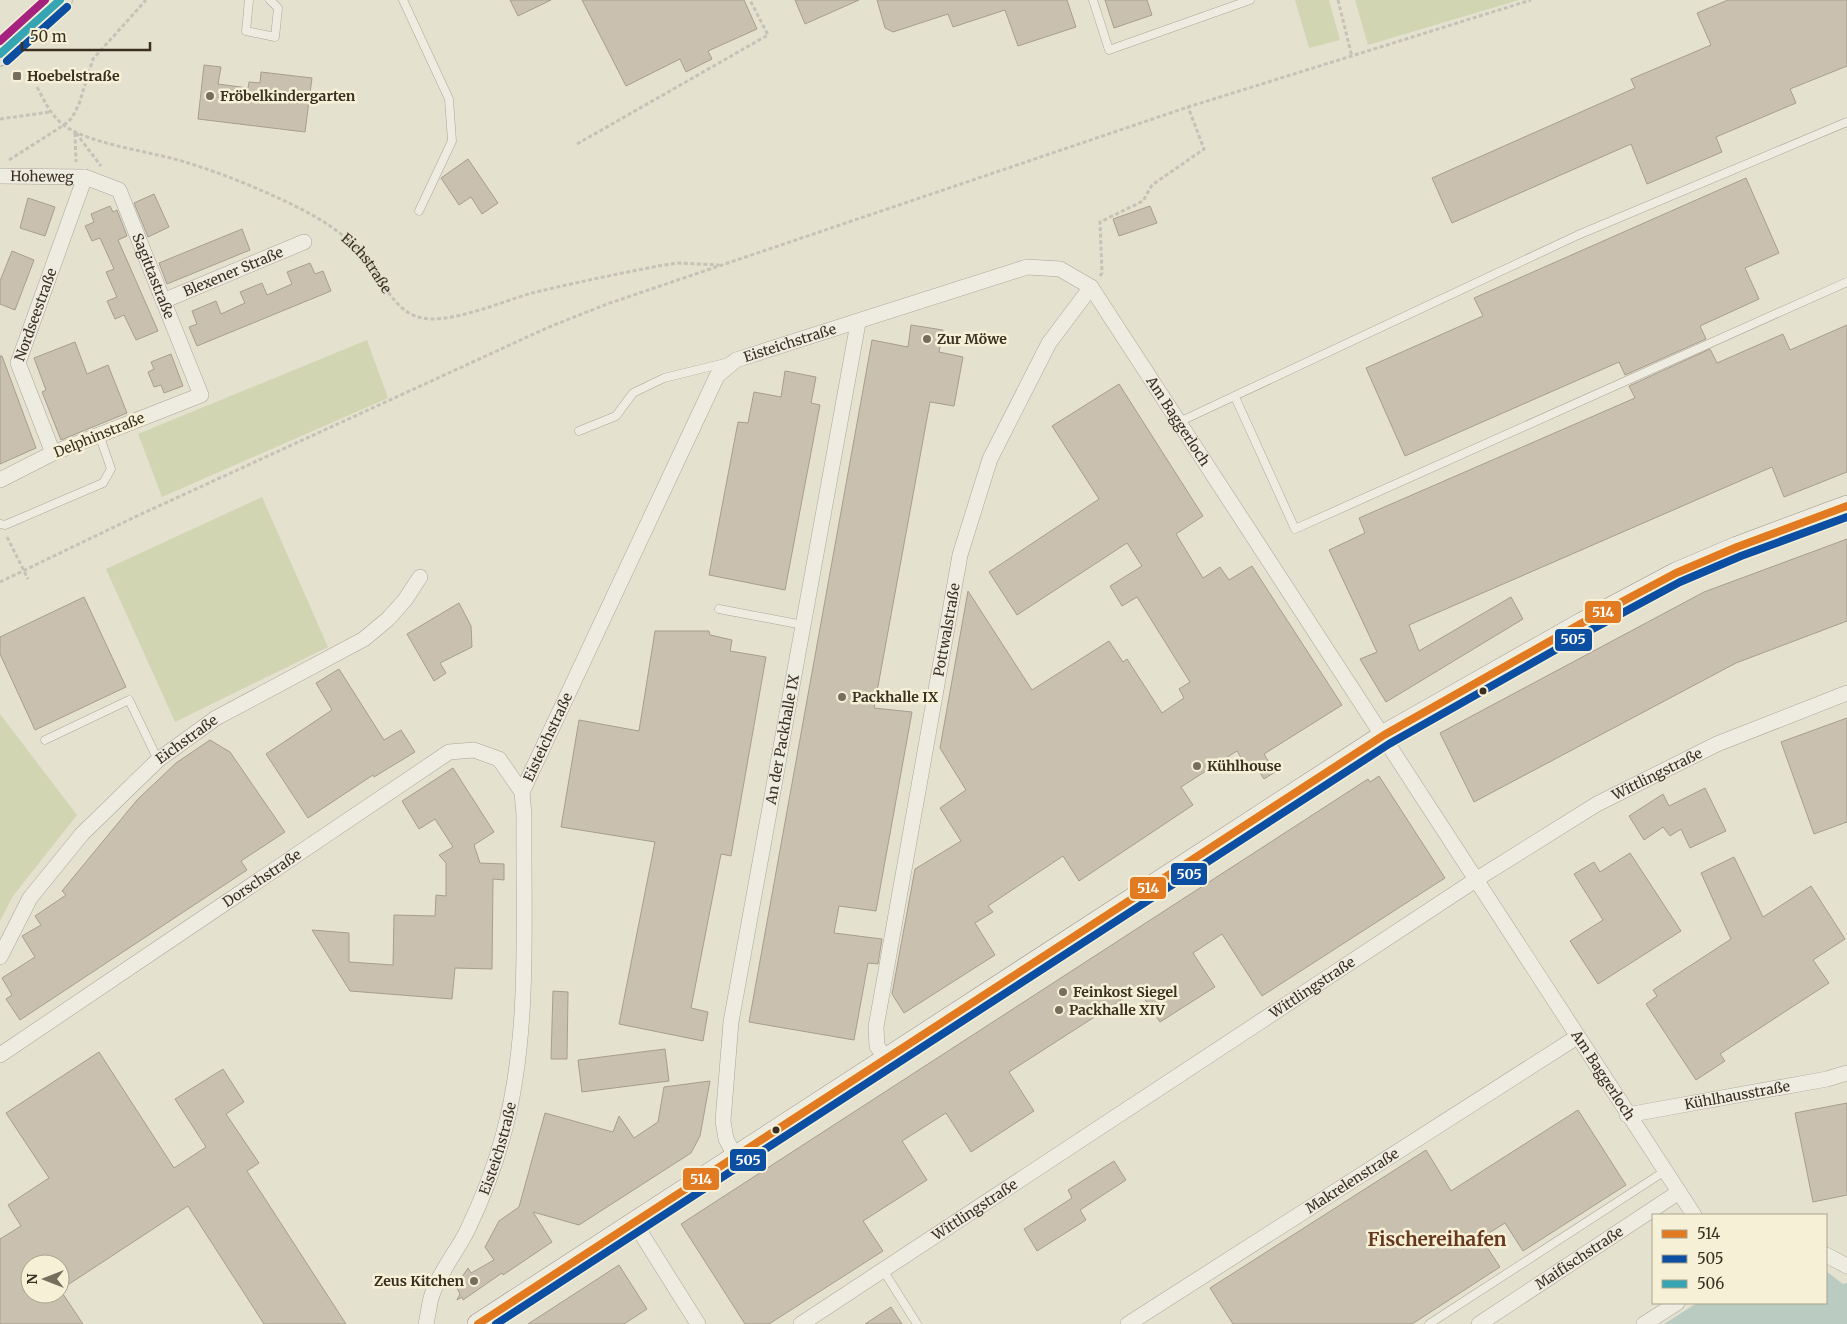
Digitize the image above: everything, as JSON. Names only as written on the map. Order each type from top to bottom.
[{"type":"main road","points":[[0,54],[60,0]]},
{"type":"street","name":"Hoheweg","points":[[0,176],[85,177]]},
{"type":"street","points":[[85,177],[119,190]]},
{"type":"street","name":"Nordseestraße","points":[[53,452],[18,363],[85,177]]},
{"type":"street","name":"Sagittastraße","points":[[119,190],[201,395]]},
{"type":"street","name":"Blexener Straße","points":[[163,301],[304,242]]},
{"type":"street","name":"Am Baggerloch","points":[[858,323],[1027,267],[1060,269],[1091,287],[1384,735],[1627,1115],[1693,1214]]},
{"type":"street","name":"Pottwalstraße","points":[[885,1057],[877,1046],[876,1027],[960,555],[990,459],[1049,343],[1091,287]]},
{"type":"street","name":"Eisteichstraße","points":[[426,1324],[431,1297],[440,1277],[466,1234],[482,1199],[501,1143],[512,1099],[521,1035],[524,815],[522,792],[717,376],[736,360],[858,323]]},
{"type":"street","name":"An der Packhalle IX","points":[[735,1156],[726,1139],[723,1121],[731,1022],[858,323]]},
{"type":"street","name":"Delphinstraße","points":[[0,480],[53,452],[201,395]]},
{"type":"street","points":[[478,1324],[885,1057],[1384,735],[1582,622],[1676,574],[1737,547],[1847,506]]},
{"type":"street","name":"Eichstraße","points":[[0,956],[30,898],[82,834],[158,760],[216,718],[364,639],[388,620],[405,600],[420,577]]},
{"type":"street","name":"Wittlingstraße","points":[[801,1324],[1477,879],[1597,804],[1708,748],[1847,693]]},
{"type":"street","name":"Dorschstraße","points":[[0,1055],[449,752],[474,750],[499,759],[522,792]]},
{"type":"street","name":"Makrelenstraße","points":[[1128,1324],[1577,1037]]},
{"type":"street","name":"Kühlhausstraße","points":[[1627,1115],[1827,1079],[1847,1073]]},
{"type":"street","name":"Maifischstraße","points":[[1479,1324],[1679,1192]]},
{"type":"street","points":[[634,1222],[698,1324]]},
{"type":"street","points":[[1827,1256],[1847,1266]]},
{"type":"street","points":[[1644,1324],[1675,1304]]},
{"type":"lane","points":[[249,0],[246,31],[275,37],[278,8],[270,0]]},
{"type":"lane","points":[[403,0],[449,99],[452,141],[419,211]]},
{"type":"lane","points":[[1093,0],[1109,50],[1250,0]]},
{"type":"lane","points":[[1179,422],[1578,235],[1847,124]]},
{"type":"lane","points":[[1235,397],[1295,529],[1847,282]]},
{"type":"lane","points":[[579,431],[616,416],[632,393],[664,378],[736,360]]},
{"type":"lane","points":[[1,525],[103,483],[111,469],[99,434]]},
{"type":"lane","points":[[718,609],[803,624]]},
{"type":"lane","points":[[45,740],[129,700],[158,760]]},
{"type":"lane","points":[[1429,1324],[1665,1171]]},
{"type":"lane","points":[[882,1270],[917,1324]]},
{"type":"path","points":[[8,160],[72,118],[79,104],[93,59],[146,0]]},
{"type":"path","points":[[577,144],[768,35],[750,0]]},
{"type":"path","points":[[1338,0],[1352,57]]},
{"type":"path","points":[[0,582],[549,327],[607,304],[1188,107],[1531,0]]},
{"type":"path","name":"Eichstraße","points":[[37,87],[50,112],[75,132],[188,163],[294,205],[342,234],[366,258],[395,301],[418,317],[434,319],[463,314],[530,294],[658,266],[678,263],[722,265]]},
{"type":"path","points":[[1091,287],[1102,274],[1100,222],[1143,201],[1152,185],[1204,150],[1188,107]]},
{"type":"path","points":[[0,119],[50,112]]},
{"type":"path","points":[[75,132],[76,162],[85,177]]},
{"type":"path","points":[[75,132],[119,190]]},
{"type":"path","points":[[1,525],[28,579]]},
{"type":"green space","points":[[1295,0],[1329,0],[1340,40],[1309,48]]},
{"type":"green space","points":[[1355,0],[1519,0],[1368,45]]},
{"type":"green space","points":[[367,340],[388,398],[162,497],[138,434]]},
{"type":"green space","points":[[262,497],[328,647],[175,722],[106,569]]},
{"type":"green space","points":[[0,714],[77,815],[13,896],[0,921]]},
{"type":"shaded area","points":[[1827,1272],[1843,1284],[1847,1283],[1847,1324],[1664,1324],[1695,1304],[1827,1304]]},
{"type":"building","points":[[510,0],[551,0],[518,16]]},
{"type":"building","points":[[582,0],[744,0],[757,29],[708,51],[712,59],[686,72],[680,59],[626,86]]},
{"type":"building","points":[[795,0],[859,0],[805,24]]},
{"type":"building","points":[[877,0],[1067,0],[1076,27],[1018,46],[1005,10],[953,27],[948,14],[893,32],[885,28]]},
{"type":"building","points":[[1105,0],[1147,0],[1152,15],[1114,28]]},
{"type":"building","points":[[1728,0],[1847,0],[1847,66],[1790,89],[1796,103],[1716,137],[1722,152],[1647,184],[1631,144],[1452,223],[1432,178],[1635,88],[1631,79],[1711,45],[1697,13]]},
{"type":"building","points":[[204,65],[221,67],[218,84],[248,88],[249,82],[260,83],[261,72],[312,78],[305,132],[198,119]]},
{"type":"building","points":[[468,159],[498,203],[482,214],[471,197],[459,205],[441,178]]},
{"type":"building","points":[[1746,178],[1779,253],[1745,268],[1759,299],[1700,326],[1706,339],[1625,375],[1619,362],[1405,456],[1366,368],[1483,316],[1474,298]]},
{"type":"building","points":[[154,194],[169,227],[148,237],[134,203]]},
{"type":"building","points":[[28,198],[55,207],[45,236],[20,228]]},
{"type":"building","points":[[110,206],[113,212],[117,210],[127,236],[118,240],[158,331],[136,340],[124,315],[115,319],[107,301],[117,297],[106,272],[114,269],[100,238],[92,241],[85,226],[94,222],[91,214]]},
{"type":"building","points":[[1150,206],[1157,223],[1119,236],[1113,219]]},
{"type":"building","points":[[242,229],[250,250],[167,284],[159,263]]},
{"type":"building","points":[[12,251],[34,260],[15,310],[0,304],[0,281]]},
{"type":"building","points":[[310,263],[315,274],[323,271],[331,291],[197,346],[189,327],[197,324],[192,311],[216,301],[221,314],[245,303],[240,292],[262,283],[267,295],[292,284],[287,272]]},
{"type":"building","name":"Packhalle IX","points":[[911,325],[943,330],[939,352],[963,357],[954,406],[930,402],[874,708],[912,712],[876,911],[839,906],[834,933],[882,939],[878,964],[868,963],[854,1040],[749,1022],[872,340],[908,347]]},
{"type":"building","points":[[1847,325],[1847,472],[1784,497],[1772,467],[1409,625],[1419,651],[1511,597],[1523,619],[1386,702],[1360,659],[1377,652],[1329,550],[1365,533],[1359,518],[1635,398],[1629,386],[1710,349],[1717,363],[1783,334],[1790,350]]},
{"type":"building","points":[[75,342],[87,374],[108,365],[127,413],[61,440],[42,392],[46,390],[34,358]]},
{"type":"building","points":[[171,354],[183,386],[164,393],[161,385],[154,387],[148,372],[154,369],[151,362]]},
{"type":"building","points":[[0,356],[2,356],[36,448],[0,464]]},
{"type":"building","points":[[785,371],[816,377],[811,403],[820,405],[785,590],[709,575],[738,422],[748,423],[754,392],[781,397]]},
{"type":"building","points":[[1119,384],[1203,516],[1176,534],[1203,578],[1220,567],[1229,580],[1252,566],[1342,705],[1264,754],[1275,772],[1264,779],[1253,762],[1246,766],[1237,751],[1181,787],[1193,805],[1079,881],[1063,856],[988,906],[993,912],[975,923],[995,955],[904,1013],[892,994],[915,869],[961,841],[940,808],[966,790],[940,748],[968,591],[1032,690],[1109,641],[1123,662],[1127,659],[1162,713],[1184,698],[1179,689],[1190,682],[1137,597],[1122,606],[1110,586],[1142,566],[1127,543],[1017,615],[989,572],[1099,499],[1052,426]]},
{"type":"building","points":[[1847,539],[1847,621],[1736,663],[1474,802],[1440,733],[1704,592]]},
{"type":"building","points":[[84,597],[126,687],[35,730],[0,654],[0,637]]},
{"type":"building","points":[[459,603],[471,626],[472,647],[440,663],[446,673],[434,681],[407,634]]},
{"type":"building","points":[[655,631],[709,631],[710,635],[732,640],[730,651],[766,657],[731,856],[721,854],[691,1008],[708,1012],[703,1041],[619,1024],[655,842],[561,827],[579,720],[639,731]]},
{"type":"building","points":[[339,669],[384,740],[401,730],[415,752],[374,777],[373,775],[308,818],[266,754],[332,710],[316,683]]},
{"type":"building","points":[[1847,718],[1847,822],[1814,834],[1781,742]]},
{"type":"building","points":[[210,740],[230,752],[285,832],[241,861],[247,870],[20,1020],[6,999],[12,995],[2,978],[35,957],[22,936],[41,925],[35,916],[66,895],[62,891],[137,800],[176,763]]},
{"type":"building","points":[[453,768],[494,832],[474,845],[480,863],[504,864],[504,880],[493,879],[492,969],[455,968],[452,999],[350,991],[312,930],[349,933],[349,962],[393,965],[394,915],[435,916],[436,895],[446,896],[446,863],[439,855],[453,847],[435,819],[419,829],[402,801]]},
{"type":"building","points":[[1379,776],[1445,878],[1262,996],[1222,934],[1193,953],[1215,987],[1160,1022],[1138,989],[1009,1072],[1034,1111],[971,1152],[946,1113],[902,1141],[927,1180],[863,1221],[883,1251],[769,1324],[745,1324],[681,1224],[1368,779],[1370,782]]},
{"type":"building","points":[[1705,788],[1726,831],[1690,848],[1681,829],[1670,836],[1663,827],[1644,840],[1629,816],[1663,794],[1669,806]]},
{"type":"building","points":[[1630,853],[1681,931],[1598,984],[1570,941],[1603,920],[1574,874],[1594,862],[1600,872]]},
{"type":"building","points":[[1734,857],[1763,917],[1811,886],[1845,939],[1813,960],[1829,983],[1720,1054],[1725,1061],[1696,1080],[1646,1004],[1657,996],[1653,990],[1731,939],[1701,873]]},
{"type":"building","points":[[553,991],[568,992],[567,1059],[551,1059]]},
{"type":"building","points":[[665,1049],[669,1081],[582,1092],[578,1060]]},
{"type":"building","points":[[99,1052],[174,1168],[206,1147],[175,1099],[223,1069],[244,1102],[226,1114],[259,1163],[247,1171],[346,1324],[264,1324],[188,1206],[70,1283],[70,1254],[20,1254],[20,1304],[70,1304],[83,1324],[0,1324],[0,1239],[21,1226],[8,1205],[49,1178],[6,1113]]},
{"type":"building","points":[[710,1081],[700,1136],[691,1153],[579,1225],[533,1212],[552,1242],[463,1300],[462,1297],[457,1300],[460,1294],[456,1286],[468,1268],[471,1273],[494,1260],[485,1247],[499,1221],[519,1207],[545,1113],[613,1132],[619,1116],[634,1138],[658,1122],[664,1087]]},
{"type":"building","points":[[1847,1103],[1847,1195],[1813,1202],[1795,1113]]},
{"type":"building","points":[[1578,1110],[1626,1185],[1523,1251],[1505,1223],[1481,1238],[1500,1267],[1412,1324],[1233,1324],[1210,1288],[1426,1150],[1451,1191]]},
{"type":"building","points":[[1114,1161],[1126,1180],[1080,1210],[1086,1220],[1037,1251],[1024,1229],[1072,1198],[1068,1190]]},
{"type":"building","points":[[619,1265],[647,1309],[624,1324],[528,1324]]},
{"type":"building","points":[[891,1307],[902,1324],[865,1324]]},
{"type":"transit line","points":[[0,41],[45,0]]},
{"type":"transit line","name":"506","points":[[0,54],[60,0]]},
{"type":"transit line","name":"505","points":[[7,61],[67,7]]},
{"type":"transit line","name":"514","points":[[478,1324],[1384,735],[1582,623],[1676,573],[1737,547],[1847,506]]},
{"type":"transit line","name":"505","points":[[496,1324],[1389,744],[1587,632],[1680,582],[1741,556],[1847,517]]},
{"type":"place","name":"Hoebelstraße","points":[[17,76]]},
{"type":"place","name":"Fröbelkindergarten","points":[[210,96]]},
{"type":"place","name":"Zur Möwe","points":[[927,339]]},
{"type":"place","name":"Packhalle IX","points":[[842,697]]},
{"type":"place","name":"Kühlhouse","points":[[1197,766]]},
{"type":"place","name":"Feinkost Siegel","points":[[1063,992]]},
{"type":"place","name":"Packhalle XIV","points":[[1059,1010]]},
{"type":"place","name":"Zeus Kitchen","points":[[474,1281]]},
{"type":"district","name":"Fischereihafen","points":[[1437,1239]]}]
